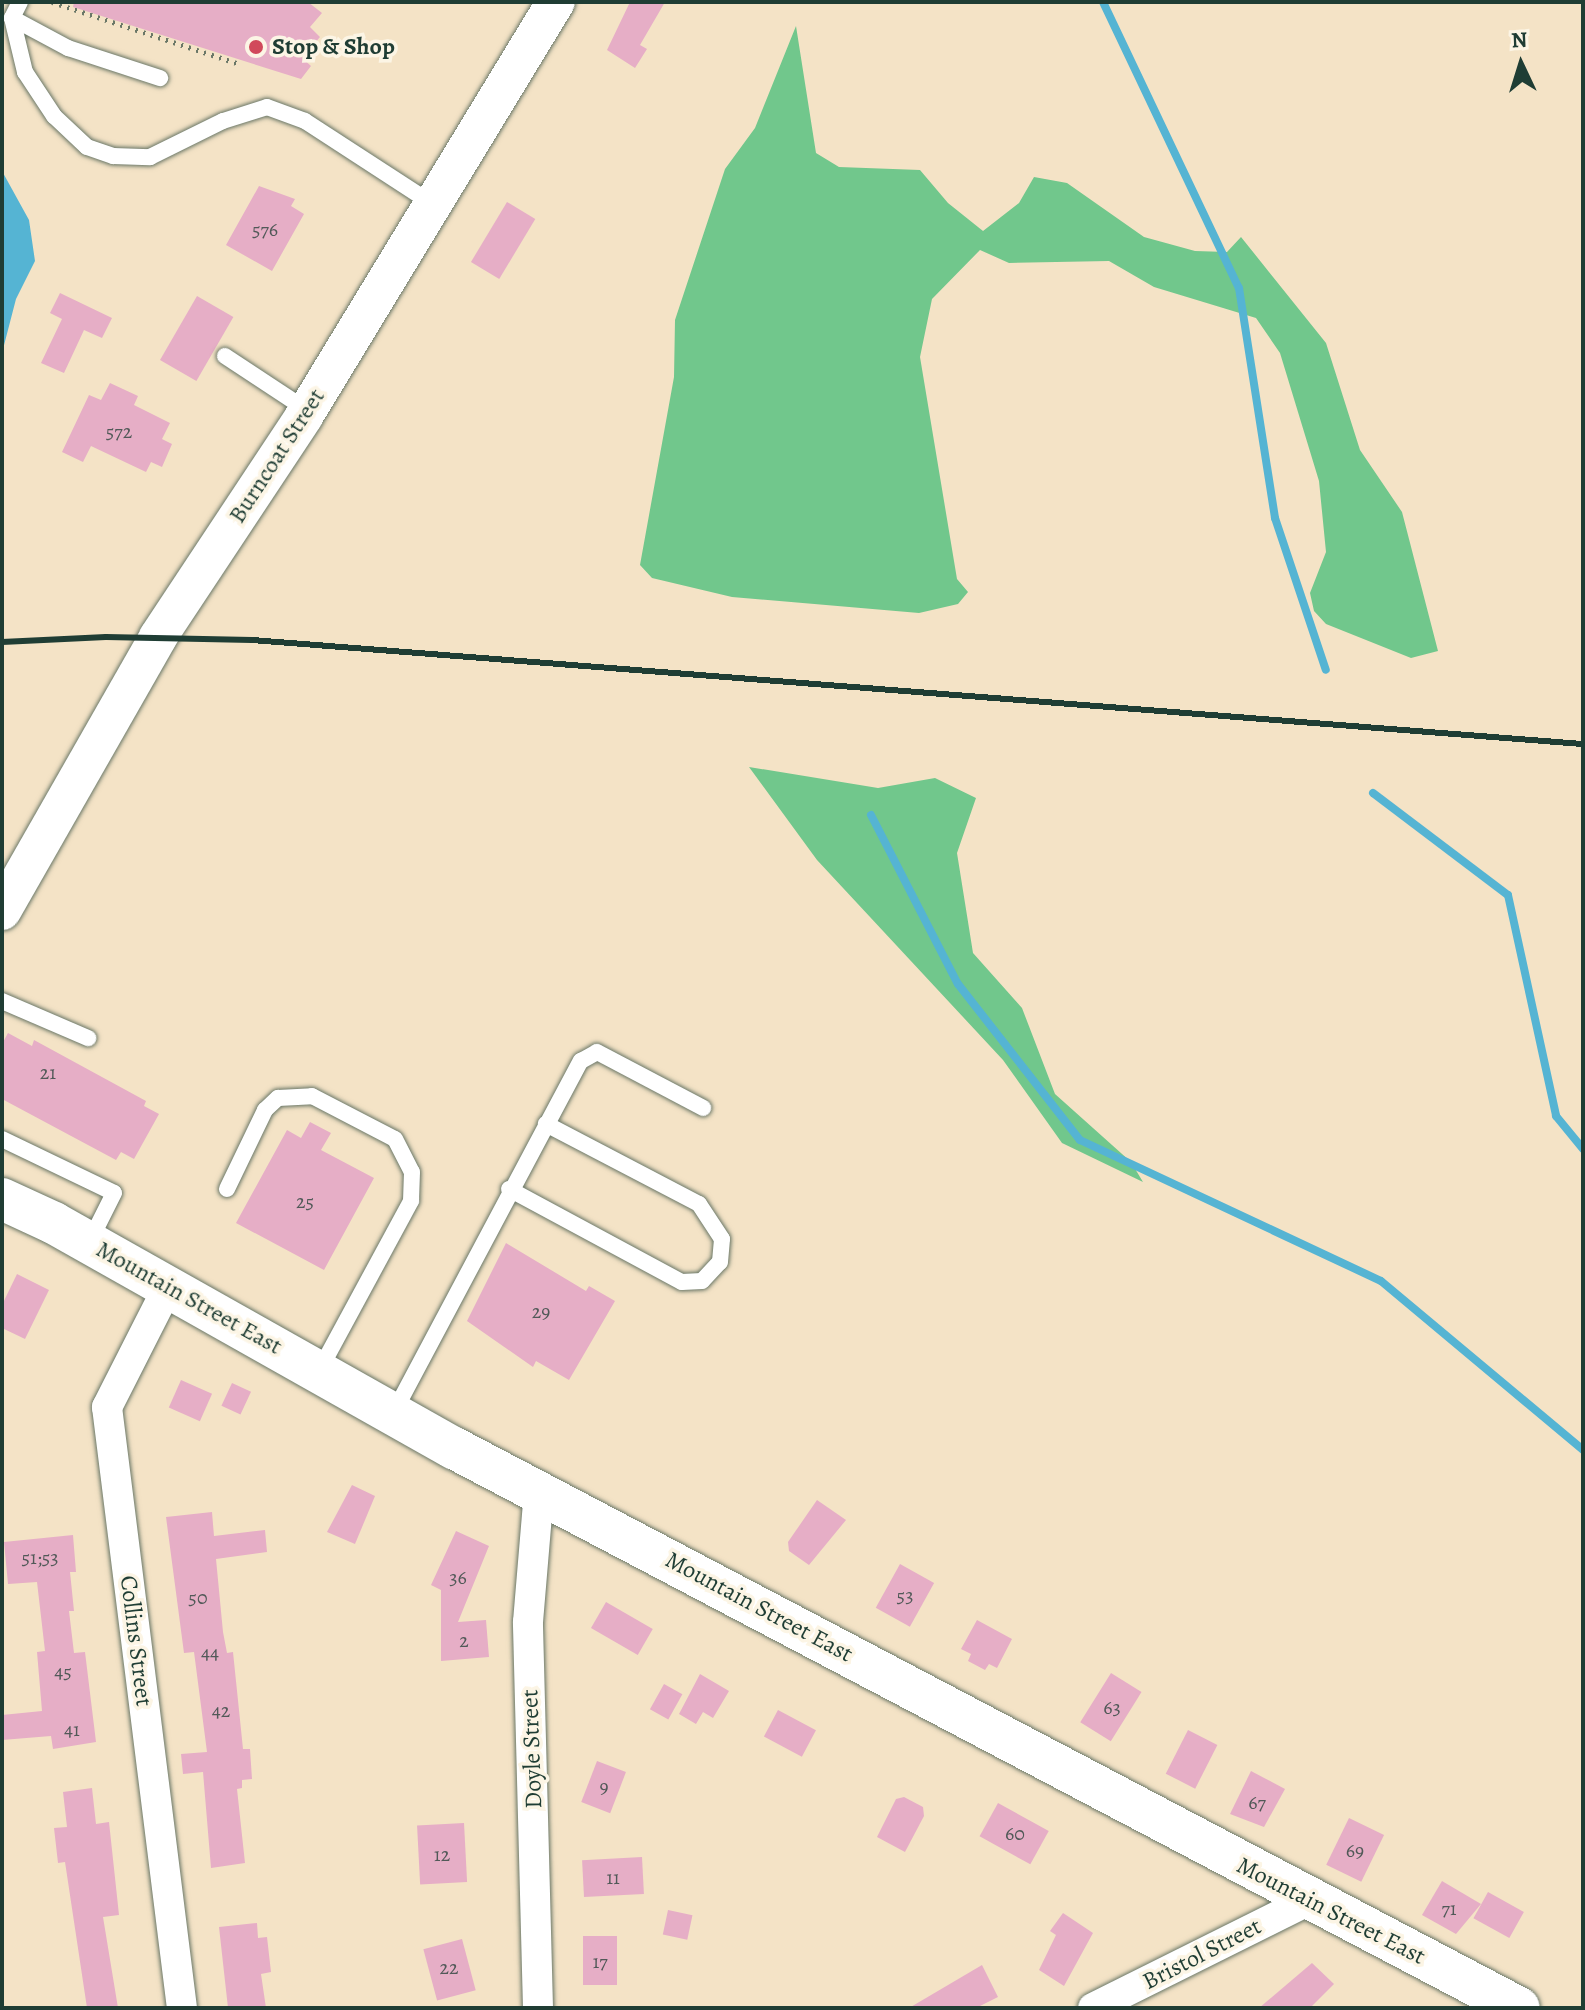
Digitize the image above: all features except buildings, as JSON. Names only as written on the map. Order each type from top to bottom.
[{"type":"main road","name":"Mountain Street East","points":[[2,1199],[89,1243],[539,1491],[1519,2008]]},
{"type":"street","name":"Burncoat Street","points":[[2,911],[158,637],[307,410],[556,2]]},
{"type":"street","name":"Collins Street","points":[[168,1287],[107,1407],[182,2008]]},
{"type":"street","name":"Doyle Street","points":[[538,2008],[528,1622],[539,1491]]},
{"type":"street","name":"Bristol Street","points":[[1093,2008],[1310,1900]]},
{"type":"lane","points":[[20,2],[12,18],[25,72],[54,116],[87,147],[113,156],[150,157],[223,121],[267,107],[305,121],[433,204]]},
{"type":"lane","points":[[12,18],[68,48],[160,78]]},
{"type":"lane","points":[[225,356],[307,410]]},
{"type":"lane","points":[[2,1001],[88,1038]]},
{"type":"lane","points":[[393,1413],[509,1189],[581,1061],[597,1052],[703,1108]]},
{"type":"lane","points":[[227,1189],[265,1110],[278,1098],[312,1096],[395,1139],[412,1172],[411,1201],[319,1371]]},
{"type":"lane","points":[[509,1189],[682,1282],[702,1281],[720,1262],[722,1239],[699,1204],[546,1124]]},
{"type":"lane","points":[[2,1139],[114,1193],[89,1243]]},
{"type":"path","points":[[52,2],[240,64]]},
{"type":"green space","points":[[796,26],[816,153],[839,167],[920,170],[948,203],[983,231],[1019,203],[1034,177],[1067,183],[1144,237],[1195,251],[1227,252],[1241,237],[1326,343],[1360,450],[1402,512],[1438,651],[1411,658],[1326,624],[1314,611],[1310,593],[1326,552],[1319,481],[1280,353],[1256,318],[1154,287],[1109,261],[1009,263],[980,250],[932,299],[920,357],[957,579],[968,592],[958,604],[919,613],[732,597],[652,578],[640,565],[674,377],[675,320],[725,169],[755,128]]},
{"type":"green space","points":[[749,767],[878,788],[935,778],[976,798],[957,853],[973,953],[1022,1008],[1055,1094],[1131,1162],[1143,1182],[1062,1143],[1003,1060],[817,860]]},
{"type":"water","points":[[2,171],[29,220],[35,261],[16,299],[2,353]]},
{"type":"waterway","points":[[1103,2],[1239,288],[1275,518],[1326,670]]},
{"type":"waterway","points":[[1373,793],[1508,895],[1556,1116],[1583,1149]]},
{"type":"waterway","points":[[871,815],[958,984],[1080,1140],[1381,1281],[1583,1450]]},
{"type":"railway","points":[[2,642],[106,637],[252,640],[1583,744]]},
{"type":"place","name":"Stop & Shop","points":[[256,47]]}]
